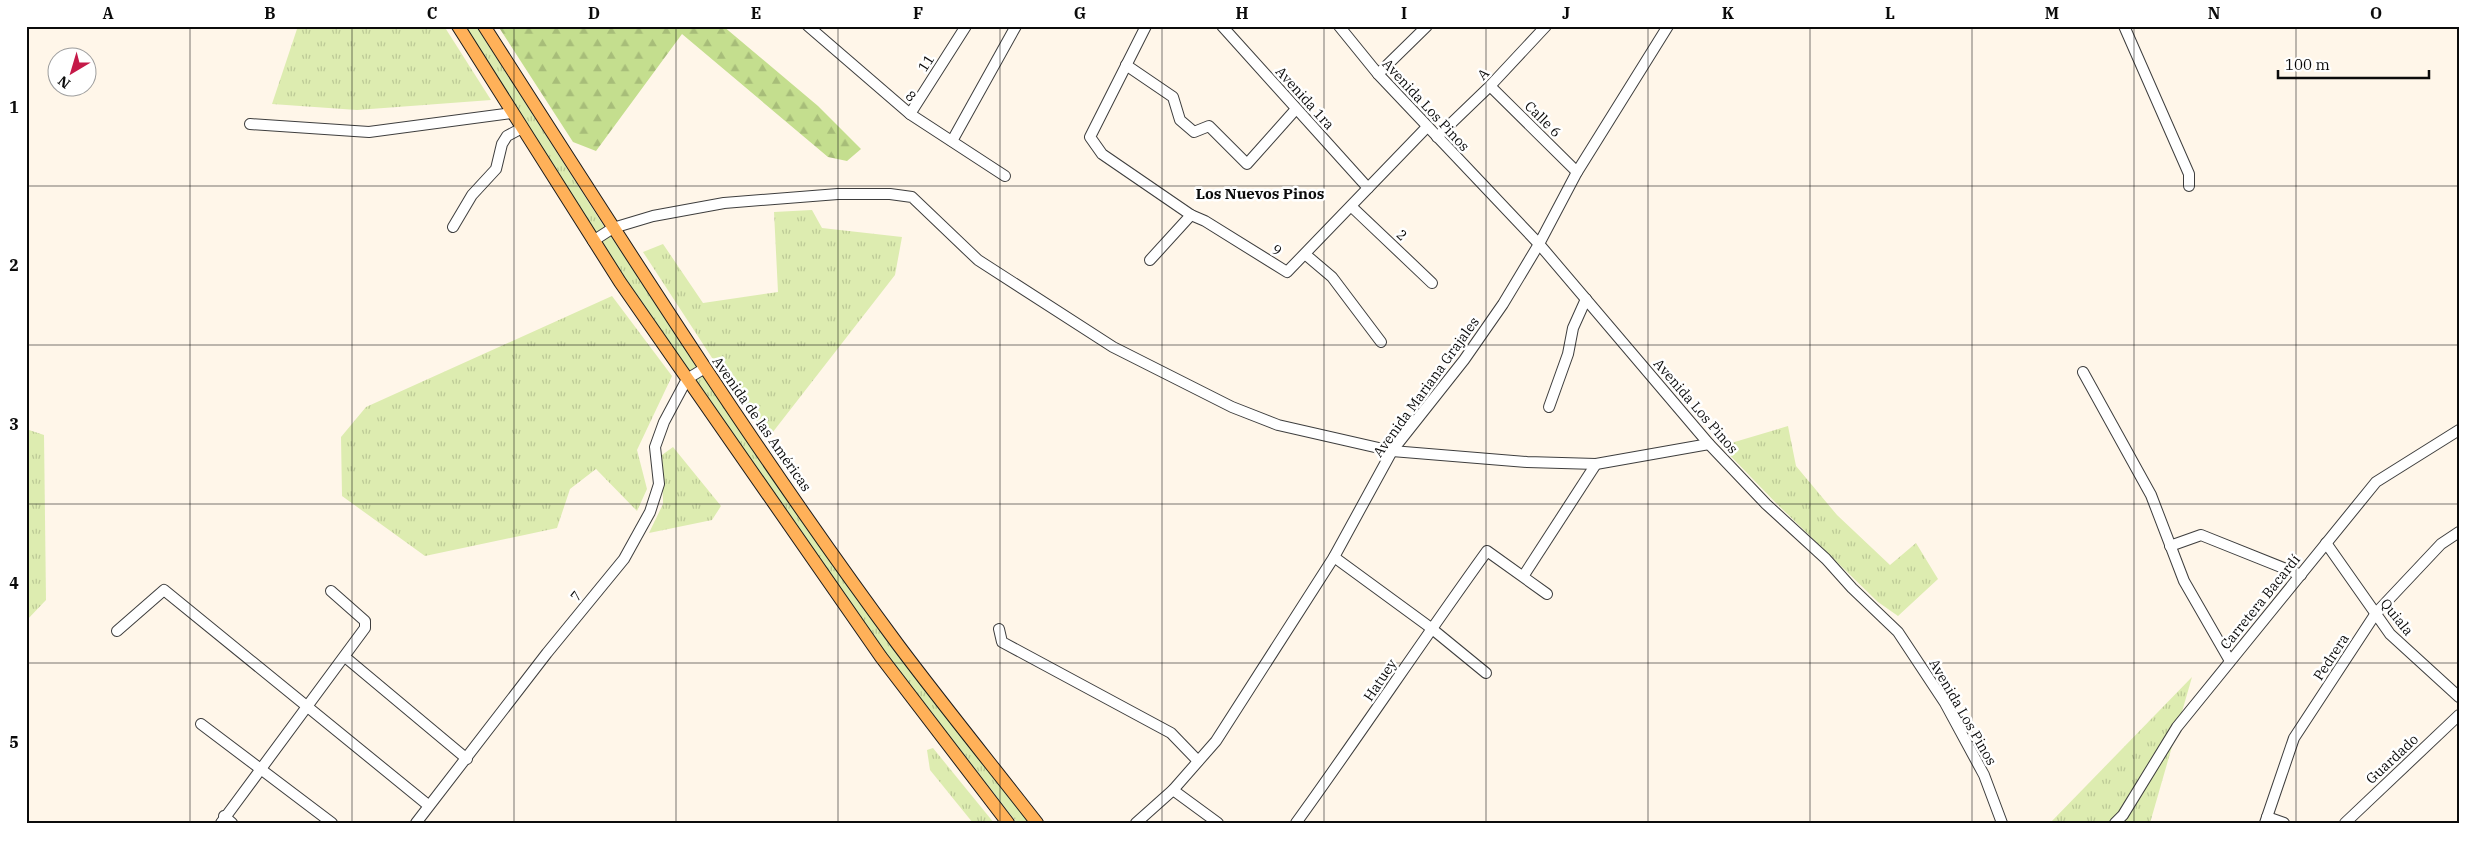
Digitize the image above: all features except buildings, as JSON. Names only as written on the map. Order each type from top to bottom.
[{"type":"main road","points":[[458,26],[593,241],[687,379],[881,657],[1008,823]]},
{"type":"main road","name":"Avenida de las Américas","points":[[484,26],[705,368],[899,646],[1038,823]]},
{"type":"street","name":"8","points":[[808,26],[910,114],[1005,176]]},
{"type":"street","name":"11","points":[[910,114],[966,26]]},
{"type":"street","points":[[952,141],[1016,26]]},
{"type":"street","points":[[1146,26],[1126,65],[1173,97],[1180,120],[1194,132],[1209,126],[1247,164],[1296,109]]},
{"type":"street","name":"Avenida 1ra","points":[[1222,26],[1368,188]]},
{"type":"street","name":"Avenida Los Pinos","points":[[1339,26],[1378,74],[1539,244],[1709,444],[1766,504],[1898,632],[1949,711],[1984,775],[2002,823]]},
{"type":"street","points":[[1378,74],[1427,26]]},
{"type":"street","name":"A","points":[[1437,137],[1490,86],[1546,26]]},
{"type":"street","name":"Avenida Mariana Grajales","points":[[1136,823],[1173,790],[1216,741],[1334,557],[1392,451],[1464,360],[1503,304],[1539,244],[1577,172],[1668,26]]},
{"type":"street","points":[[2124,26],[2189,174],[2189,186]]},
{"type":"street","name":"9","points":[[1126,65],[1090,137],[1102,154],[1191,215],[1287,272],[1352,208],[1368,188],[1427,127]]},
{"type":"street","name":"Calle 6","points":[[1490,86],[1577,172]]},
{"type":"street","points":[[250,124],[370,132],[512,113]]},
{"type":"street","points":[[453,226],[472,194],[496,169],[502,144],[507,136],[522,128]]},
{"type":"street","points":[[593,241],[613,228],[653,216],[724,203],[838,194],[890,194],[912,197],[978,260],[1113,347],[1232,407],[1278,425],[1392,451],[1527,462],[1596,464],[1709,444]]},
{"type":"street","name":"2","points":[[1352,208],[1432,283]]},
{"type":"street","points":[[1150,260],[1191,215]]},
{"type":"street","points":[[1306,255],[1332,277],[1381,342]]},
{"type":"street","points":[[1549,406],[1568,354],[1573,328],[1586,299]]},
{"type":"street","points":[[687,379],[705,368]]},
{"type":"street","points":[[2083,372],[2151,495],[2184,581],[2230,661]]},
{"type":"street","name":"7","points":[[416,823],[428,805],[632,547],[650,512],[659,484],[655,447],[664,422],[687,379]]},
{"type":"street","name":"Carretera Bacardí","points":[[2115,823],[2123,815],[2177,726],[2376,482],[2459,430]]},
{"type":"street","points":[[1547,594],[1524,576],[1596,464]]},
{"type":"street","name":"Pedrera","points":[[2266,820],[2294,738],[2376,613],[2441,544],[2459,532]]},
{"type":"street","points":[[2170,546],[2201,535],[2301,575]]},
{"type":"street","name":"Quiala","points":[[2326,543],[2390,634],[2459,697]]},
{"type":"street","name":"Hatuey","points":[[1296,823],[1362,732],[1431,628],[1486,551],[1524,576]]},
{"type":"street","points":[[1334,557],[1431,628],[1486,673]]},
{"type":"street","points":[[117,631],[164,590],[428,805]]},
{"type":"street","points":[[225,821],[260,768],[346,657],[365,628],[365,621],[331,592]]},
{"type":"street","points":[[999,629],[1002,642],[1171,734],[1198,761]]},
{"type":"street","points":[[346,657],[466,759]]},
{"type":"street","name":"Guardado","points":[[2345,823],[2459,715]]},
{"type":"street","points":[[201,724],[332,823]]},
{"type":"street","points":[[1173,790],[1218,823]]},
{"type":"street","points":[[2266,820],[2284,823]]},
{"type":"green space","points":[[298,26],[444,26],[491,100],[357,110],[272,104]]},
{"type":"green space","points":[[465,26],[476,26],[605,228],[596,234]]},
{"type":"green space","points":[[498,26],[723,26],[818,106],[861,149],[847,161],[828,157],[682,34],[596,151],[573,142]]},
{"type":"green space","points":[[812,210],[822,228],[902,237],[895,275],[769,437],[733,390],[643,252],[663,244],[703,303],[778,292],[774,212]]},
{"type":"green space","points":[[610,235],[697,368],[690,373],[601,242]]},
{"type":"green space","points":[[612,296],[672,376],[637,450],[647,489],[637,511],[596,469],[570,489],[557,528],[425,556],[342,496],[341,437],[366,407]]},
{"type":"green space","points":[[702,374],[895,651],[1029,823],[1017,823],[872,635],[695,379]]},
{"type":"green space","points":[[1788,426],[1796,466],[1837,515],[1890,565],[1916,543],[1938,579],[1898,616],[1878,602],[1775,502],[1721,446]]},
{"type":"green space","points":[[26,429],[44,435],[46,600],[26,621]]},
{"type":"green space","points":[[673,447],[721,506],[712,520],[649,533],[663,504],[662,455]]},
{"type":"green space","points":[[2192,677],[2150,823],[2050,823]]},
{"type":"green space","points":[[933,748],[994,823],[973,823],[930,770],[927,750]]},
{"type":"district","name":"Los Nuevos Pinos","points":[[1260,193]]}]
